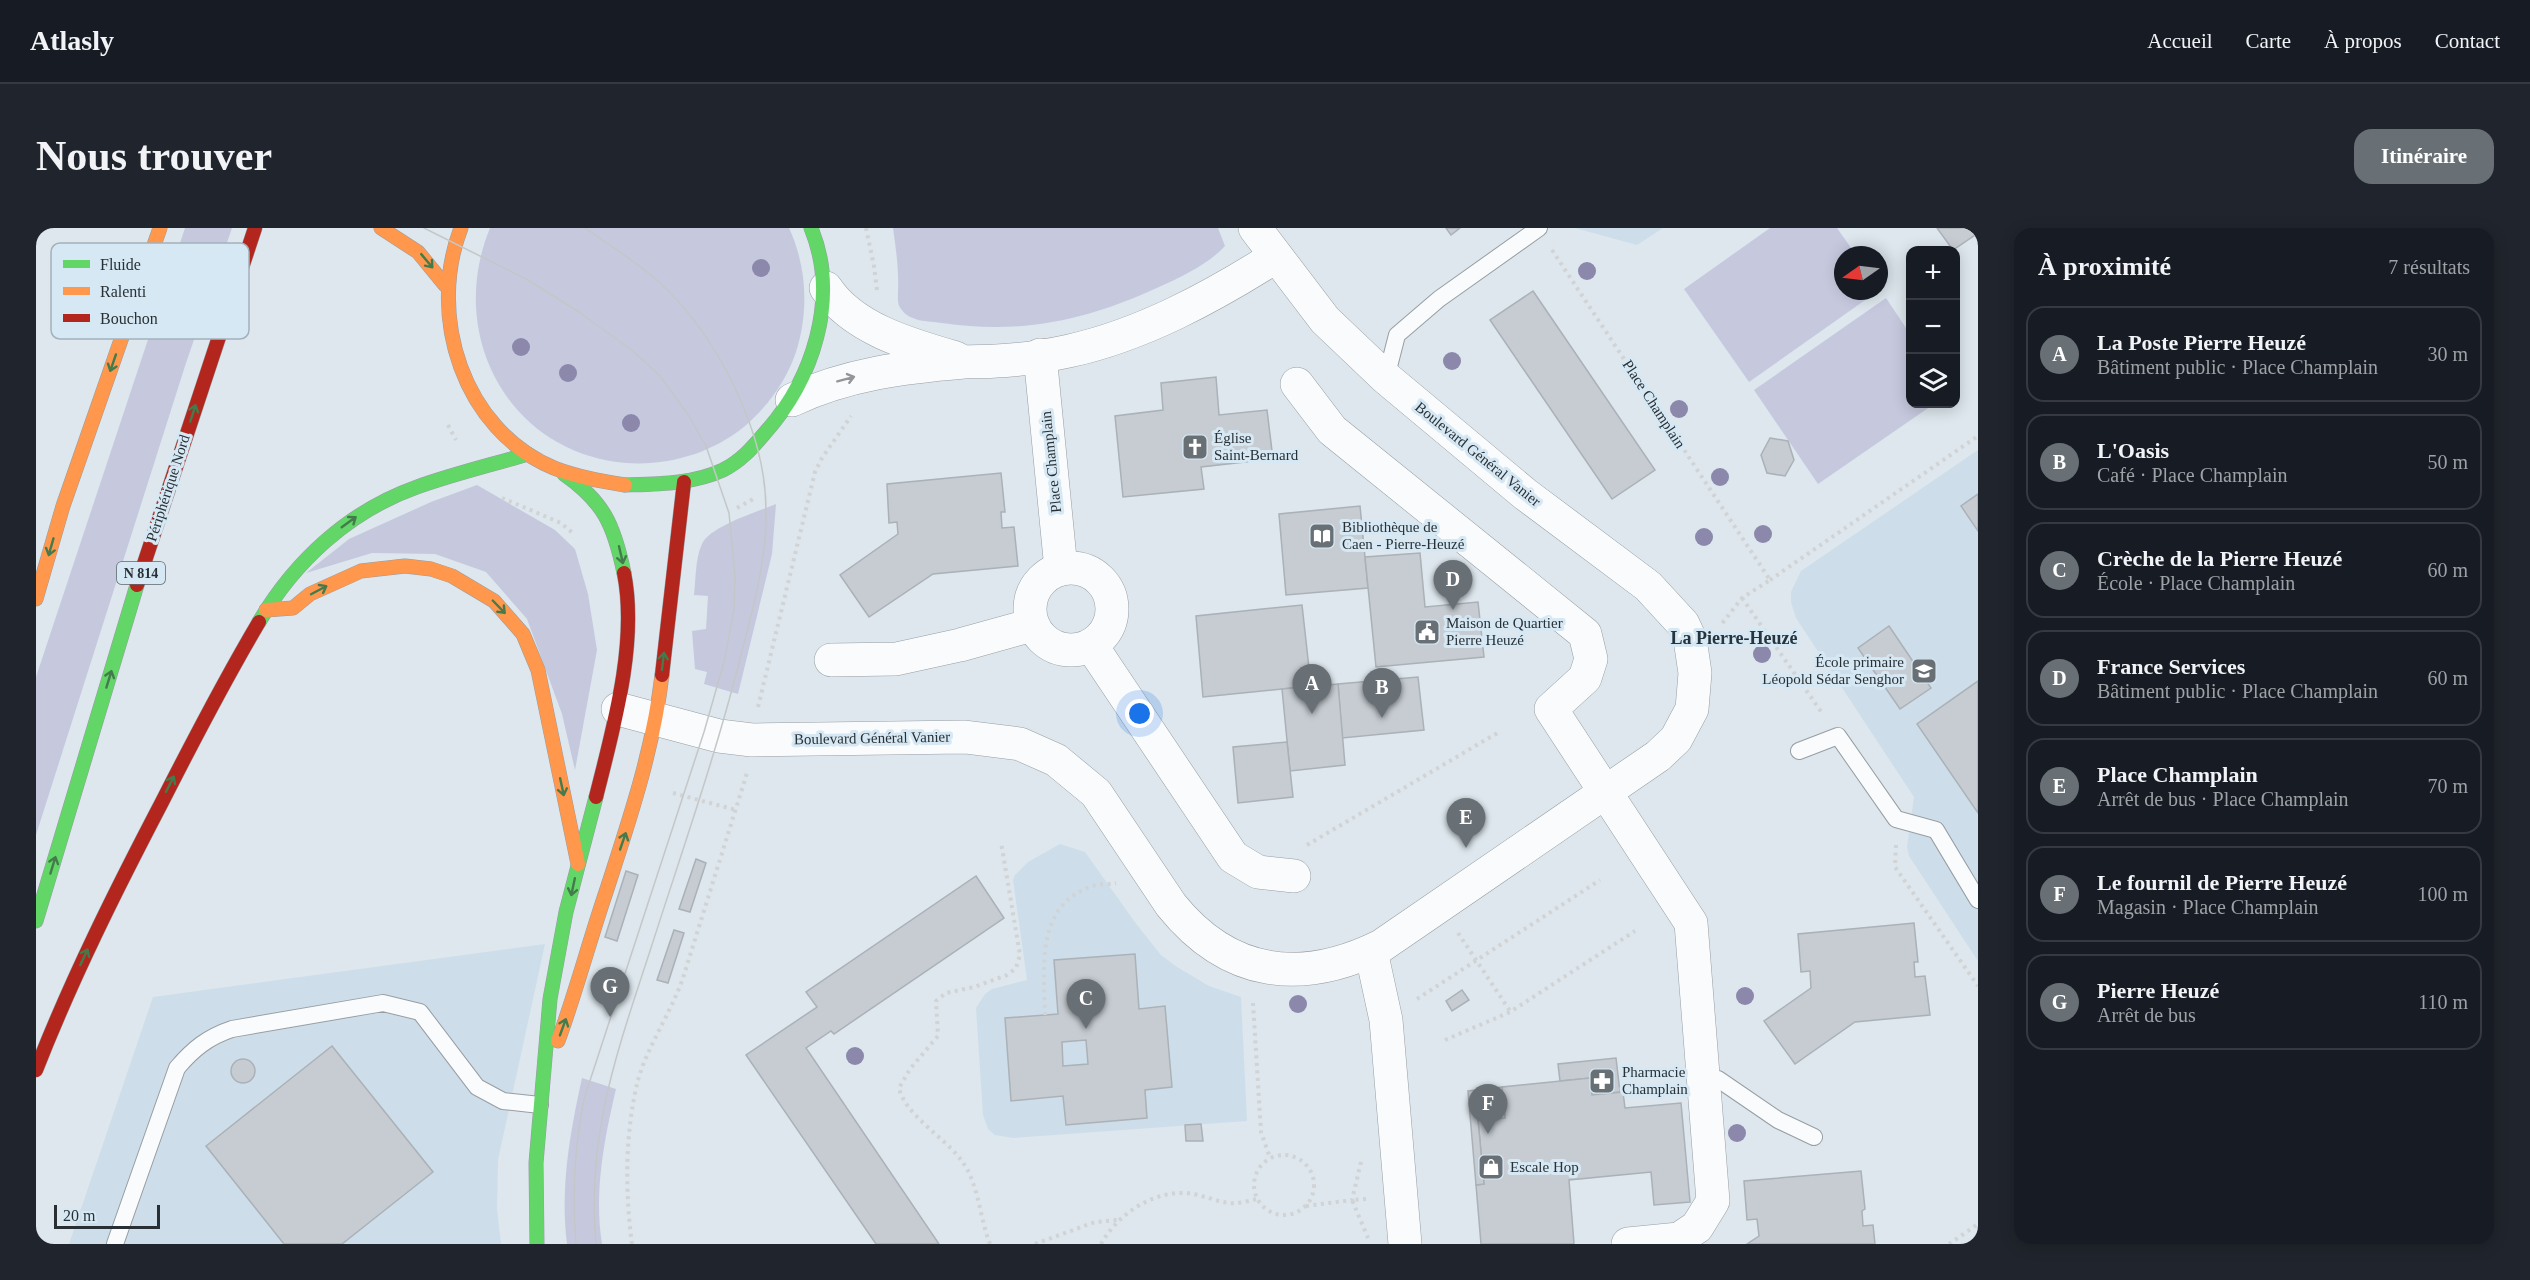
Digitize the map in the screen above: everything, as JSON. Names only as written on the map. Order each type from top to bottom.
[{"type":"main road","points":[[155,243],[160,228]]},
{"type":"main road","name":"Périphérique Nord","points":[[249,246],[255,228]]},
{"type":"main road","points":[[381,228],[404,240],[425,256],[446,285]]},
{"type":"main road","points":[[461,228],[454,244],[446,285],[452,347],[464,377],[493,423],[528,454],[564,474],[590,493],[602,508],[619,546],[640,639],[639,660]]},
{"type":"main road","points":[[564,474],[613,486],[641,487],[684,482],[716,473],[742,459],[792,400],[802,381],[819,330],[826,288],[815,232]]},
{"type":"main road","points":[[36,599],[63,506],[121,339]]},
{"type":"main road","name":"Périphérique Nord","points":[[36,921],[148,549],[218,339]]},
{"type":"main road","points":[[36,1070],[59,1010],[138,846],[214,699],[266,610],[291,574],[350,520],[416,487],[528,454]]},
{"type":"main road","points":[[537,1244],[533,1173],[544,1082],[551,988],[578,864],[637,711],[684,482]]},
{"type":"main road","points":[[43,529],[63,506]]},
{"type":"main road","points":[[266,610],[293,608],[318,590],[361,571],[405,566],[431,569],[452,576],[494,601],[523,634],[538,670],[578,864]]},
{"type":"main road","points":[[544,1082],[581,977],[604,894],[633,812],[637,711],[627,624],[625,579]]},
{"type":"street","name":"Boulevard Général Vanier","points":[[1255,228],[1324,320],[1386,378],[1525,494],[1648,586],[1677,616],[1704,634]]},
{"type":"street","points":[[792,400],[849,378],[967,361],[998,361],[1095,344],[1134,331],[1228,286],[1275,257]]},
{"type":"street","points":[[826,288],[835,301],[860,322],[920,347],[967,361]]},
{"type":"street","name":"Place Champlain","points":[[1040,355],[1061,569]]},
{"type":"street","points":[[1297,384],[1332,430],[1585,634],[1591,659],[1585,678],[1551,709],[1691,923],[1713,1201],[1697,1227],[1679,1239],[1628,1244]]},
{"type":"street","points":[[1075,568],[1087,571],[1098,578],[1107,588],[1111,607],[1109,626],[1102,637],[1078,650],[1064,651],[1050,646],[1032,625],[1029,610],[1031,596],[1038,584],[1049,574],[1061,569],[1075,568]]},
{"type":"street","points":[[831,660],[896,659],[960,645],[1032,625]]},
{"type":"street","points":[[1405,1244],[1386,1020],[1371,951],[1396,937],[1658,756],[1676,739],[1692,709],[1695,673],[1704,634]]},
{"type":"street","points":[[1091,645],[1233,857],[1258,872],[1294,876]]},
{"type":"street","name":"Boulevard Général Vanier","points":[[637,711],[719,736],[752,740],[965,736],[1020,744],[1056,760],[1096,793],[1185,923],[1224,953],[1251,965],[1299,969],[1328,964],[1371,951]]},
{"type":"lane","points":[[1386,378],[1397,335],[1439,299],[1538,228]]},
{"type":"lane","points":[[1799,751],[1838,736],[1896,819],[1936,830],[1978,900]]},
{"type":"lane","points":[[115,1244],[177,1068],[193,1049],[212,1036],[232,1029],[383,1003],[420,1012],[477,1087],[503,1101],[540,1105]]},
{"type":"lane","points":[[1703,1078],[1718,1079],[1778,1120],[1814,1137]]},
{"type":"path","points":[[866,228],[874,266],[878,302]]},
{"type":"path","name":"Place Champlain","points":[[1538,228],[1770,580]]},
{"type":"path","points":[[757,713],[815,472],[852,414]]},
{"type":"path","points":[[1704,634],[1742,598],[1978,436]]},
{"type":"path","points":[[494,494],[561,523],[576,537]]},
{"type":"path","points":[[738,508],[755,498]]},
{"type":"path","points":[[1742,598],[1838,736]]},
{"type":"path","points":[[1306,845],[1499,732]]},
{"type":"path","points":[[632,1244],[628,1195],[628,1146],[638,1082],[674,1005],[708,903],[747,766]]},
{"type":"path","points":[[707,802],[736,810]]},
{"type":"path","points":[[1896,819],[1895,867],[1978,986]]},
{"type":"path","points":[[990,1244],[966,1166],[952,1148],[902,1100],[898,1088],[938,1036],[936,1001],[946,993],[974,987],[1007,975],[1016,968],[1020,955],[1001,842]]},
{"type":"path","points":[[1417,1000],[1600,880]]},
{"type":"path","points":[[1044,1015],[1044,950],[1052,919],[1076,894],[1094,885],[1117,883]]},
{"type":"path","points":[[1454,927],[1510,1012]]},
{"type":"path","points":[[1445,1040],[1510,1012],[1635,931]]},
{"type":"path","points":[[1253,1003],[1261,1132],[1270,1158]]},
{"type":"path","points":[[1363,1154],[1352,1200],[1370,1244]]},
{"type":"path","points":[[1289,1155],[1306,1163],[1311,1171],[1314,1190],[1311,1199],[1298,1212],[1280,1215],[1270,1212],[1257,1199],[1254,1190],[1257,1171],[1270,1158],[1289,1155]]},
{"type":"path","points":[[1101,1244],[1118,1220],[1146,1203],[1179,1193],[1231,1203],[1257,1199]]},
{"type":"path","points":[[1305,1206],[1358,1199]]},
{"type":"path","points":[[1035,1244],[1095,1222],[1118,1220]]},
{"type":"path","points":[[1949,1244],[1978,1224]]},
{"type":"shaded area","points":[[185,228],[232,228],[227,243],[180,243]]},
{"type":"shaded area","points":[[490,228],[789,228],[800,258],[804,289],[803,321],[792,363],[769,401],[745,426],[719,444],[689,456],[658,462],[626,463],[584,454],[549,437],[520,412],[497,382],[483,346],[476,308],[478,268]]},
{"type":"shaded area","points":[[893,228],[1218,228],[1225,246],[1210,259],[1186,274],[1132,299],[1106,308],[1080,316],[1027,326],[971,326],[920,320],[909,316],[901,309],[898,301],[898,268]]},
{"type":"shaded area","points":[[1575,228],[1663,228],[1637,245]]},
{"type":"shaded area","points":[[1770,228],[1837,228],[1850,246],[1834,246],[1834,300],[1865,300],[1749,382],[1684,289]]},
{"type":"shaded area","points":[[1883,300],[1887,300],[1906,328],[1906,408],[1928,408],[1818,484],[1754,390]]},
{"type":"shaded area","points":[[148,339],[194,339],[36,835],[36,677]]},
{"type":"shaded area","points":[[1978,450],[1978,961],[1909,856],[1907,847],[1914,797],[1796,618],[1791,602],[1791,592],[1801,571]]},
{"type":"shaded area","points":[[477,485],[555,530],[575,549],[588,594],[597,650],[575,770],[562,714],[527,619],[486,572],[435,554],[372,553],[306,573],[349,539],[431,502]]},
{"type":"shaded area","points":[[776,504],[772,554],[738,694],[704,684],[707,672],[695,669],[692,631],[706,629],[708,596],[694,595],[697,563],[702,544],[714,531]]},
{"type":"shaded area","points":[[1060,844],[1085,852],[1161,955],[1209,986],[1241,997],[1247,1121],[1013,1138],[995,1135],[988,1129],[983,1115],[976,1008],[985,994],[992,989],[1027,980],[1013,880],[1028,862]]},
{"type":"shaded area","points":[[545,944],[498,1160],[497,1209],[501,1244],[69,1244],[153,997]]},
{"type":"shaded area","points":[[582,1078],[616,1089],[604,1146],[600,1185],[602,1244],[567,1244],[566,1181],[570,1140]]},
{"type":"building","points":[[1446,228],[1460,228],[1451,235]]},
{"type":"building","points":[[1937,228],[1978,228],[1978,233],[1959,246],[1950,246]]},
{"type":"building","points":[[1533,291],[1655,470],[1612,499],[1490,320]]},
{"type":"building","name":"Église Saint-Bernard","points":[[1216,377],[1219,415],[1267,410],[1273,459],[1201,467],[1204,489],[1123,497],[1115,416],[1163,410],[1161,383]]},
{"type":"building","points":[[1770,438],[1788,441],[1794,460],[1785,476],[1767,473],[1761,455]]},
{"type":"building","points":[[1001,473],[1005,512],[1001,512],[1002,528],[1014,527],[1018,566],[933,574],[869,617],[840,575],[898,534],[897,522],[889,523],[887,484]]},
{"type":"building","points":[[1978,494],[1978,531],[1961,506]]},
{"type":"building","name":"Bibliothèque de Caen - Pierre-Heuzé","points":[[1360,506],[1368,588],[1286,595],[1279,514]]},
{"type":"building","name":"Maison de Quartier Pierre Heuzé","points":[[1420,553],[1425,607],[1478,602],[1484,657],[1376,667],[1365,557]]},
{"type":"building","points":[[1302,605],[1311,686],[1203,697],[1196,616]]},
{"type":"building","points":[[1889,626],[1931,688],[1900,709],[1858,648]]},
{"type":"building","points":[[1418,677],[1424,730],[1342,738],[1338,684]]},
{"type":"building","points":[[1978,681],[1978,813],[1917,724]]},
{"type":"building","points":[[1338,684],[1345,765],[1290,771],[1282,689]]},
{"type":"building","points":[[1287,742],[1293,797],[1238,803],[1233,747]]},
{"type":"building","points":[[696,859],[706,863],[690,912],[679,909]]},
{"type":"building","points":[[626,871],[638,875],[617,941],[605,937]]},
{"type":"building","points":[[976,876],[1004,918],[834,1034],[831,1031],[806,1048],[939,1244],[876,1244],[746,1055],[817,1007],[806,992]]},
{"type":"building","points":[[1914,923],[1918,962],[1914,962],[1915,977],[1925,976],[1930,1015],[1855,1022],[1795,1064],[1764,1021],[1811,988],[1810,971],[1801,972],[1798,934]]},
{"type":"building","points":[[674,930],[684,933],[668,983],[657,980]]},
{"type":"building","points":[[1135,954],[1139,1009],[1165,1006],[1172,1087],[1145,1090],[1147,1118],[1066,1125],[1063,1096],[1011,1101],[1005,1018],[1058,1014],[1054,960]],"holes":[[[1086,1040],[1088,1064],[1063,1066],[1062,1042]]]},
{"type":"building","points":[[1462,990],[1469,1000],[1452,1011],[1446,1001]]},
{"type":"building","points":[[332,1046],[433,1172],[342,1244],[284,1244],[206,1146]]},
{"type":"building","points":[[1616,1058],[1620,1092],[1592,1095],[1590,1078],[1560,1081],[1558,1064]]},
{"type":"building","points":[[243,1059],[251,1063],[255,1071],[251,1079],[243,1083],[235,1079],[231,1071],[235,1063]]},
{"type":"building","points":[[1590,1078],[1592,1095],[1623,1092],[1625,1108],[1681,1103],[1690,1202],[1654,1205],[1651,1172],[1569,1180],[1574,1244],[1481,1244],[1476,1185],[1484,1184],[1478,1120],[1505,1118],[1502,1087]]},
{"type":"building","points":[[1502,1087],[1505,1118],[1478,1120],[1484,1184],[1476,1185],[1468,1091]]},
{"type":"building","points":[[1201,1124],[1203,1141],[1186,1141],[1185,1125]]},
{"type":"building","points":[[1861,1171],[1865,1209],[1862,1211],[1863,1226],[1873,1225],[1875,1244],[1747,1244],[1759,1236],[1757,1219],[1747,1220],[1744,1181]]},
{"type":"tram line","points":[[424,228],[528,280],[579,312],[633,351],[660,376],[687,413],[706,446],[729,513],[735,575],[734,609],[724,662],[704,732],[584,1099],[575,1171],[576,1244]]},
{"type":"tram line","points":[[585,228],[661,284],[682,306],[719,358],[748,418],[758,450],[764,481],[766,511],[764,548],[758,586],[720,733],[626,1024],[607,1095],[596,1167],[594,1205],[596,1244]]},
{"type":"traffic: fast","points":[[625,485],[688,481],[723,470],[746,454],[781,413],[808,364],[817,337],[822,310],[823,282],[819,255],[811,228]]},
{"type":"traffic: fast","points":[[259,622],[273,600],[307,559],[347,524],[369,510],[417,487],[528,454]]},
{"type":"traffic: fast","points":[[564,474],[589,495],[605,516],[616,541],[624,573]]},
{"type":"traffic: fast","points":[[36,921],[137,585]]},
{"type":"traffic: fast","points":[[537,1244],[536,1163],[550,999],[566,912],[596,797]]},
{"type":"traffic: slow","points":[[155,243],[160,228]]},
{"type":"traffic: slow","points":[[381,228],[418,252],[445,285]]},
{"type":"traffic: slow","points":[[461,228],[452,262],[448,297],[451,333],[461,367],[476,399],[496,427],[522,450],[554,468],[625,485]]},
{"type":"traffic: slow","points":[[36,599],[63,506],[121,339]]},
{"type":"traffic: slow","points":[[266,610],[293,608],[310,594],[361,571],[405,566],[431,569],[452,576],[494,601],[523,634],[538,670],[578,864]]},
{"type":"traffic: slow","points":[[558,1041],[639,785],[653,731],[662,675]]},
{"type":"traffic: jam","points":[[249,246],[255,228]]},
{"type":"traffic: jam","points":[[137,585],[218,339]]},
{"type":"traffic: jam","points":[[662,675],[684,482]]},
{"type":"traffic: jam","points":[[596,797],[616,715],[626,657],[628,600],[624,573]]},
{"type":"traffic: jam","points":[[36,1070],[64,1002],[111,901],[209,711],[259,622]]},
{"type":"place","name":"Église Saint-Bernard","points":[[1195,447]]},
{"type":"place","name":"Bibliothèque de Caen - Pierre-Heuzé","points":[[1322,536]]},
{"type":"place","name":"France Services","points":[[1453,610]]},
{"type":"place","name":"Maison de Quartier Pierre Heuzé","points":[[1427,632]]},
{"type":"place","name":"École primaire Léopold Sédar Senghor","points":[[1924,671]]},
{"type":"place","name":"La Poste Pierre Heuzé","points":[[1312,714]]},
{"type":"place","name":"L'Oasis","points":[[1382,718]]},
{"type":"place","name":"Place Champlain","points":[[1466,848]]},
{"type":"place","name":"Pierre Heuzé","points":[[610,1017]]},
{"type":"place","name":"Crèche de la Pierre Heuzé","points":[[1086,1029]]},
{"type":"place","name":"Pharmacie Champlain","points":[[1602,1081]]},
{"type":"place","name":"Le fournil de Pierre Heuzé","points":[[1488,1134]]},
{"type":"place","name":"Escale Hop","points":[[1491,1167]]},
{"type":"district","name":"La Pierre-Heuzé","points":[[1734,638]]}]
